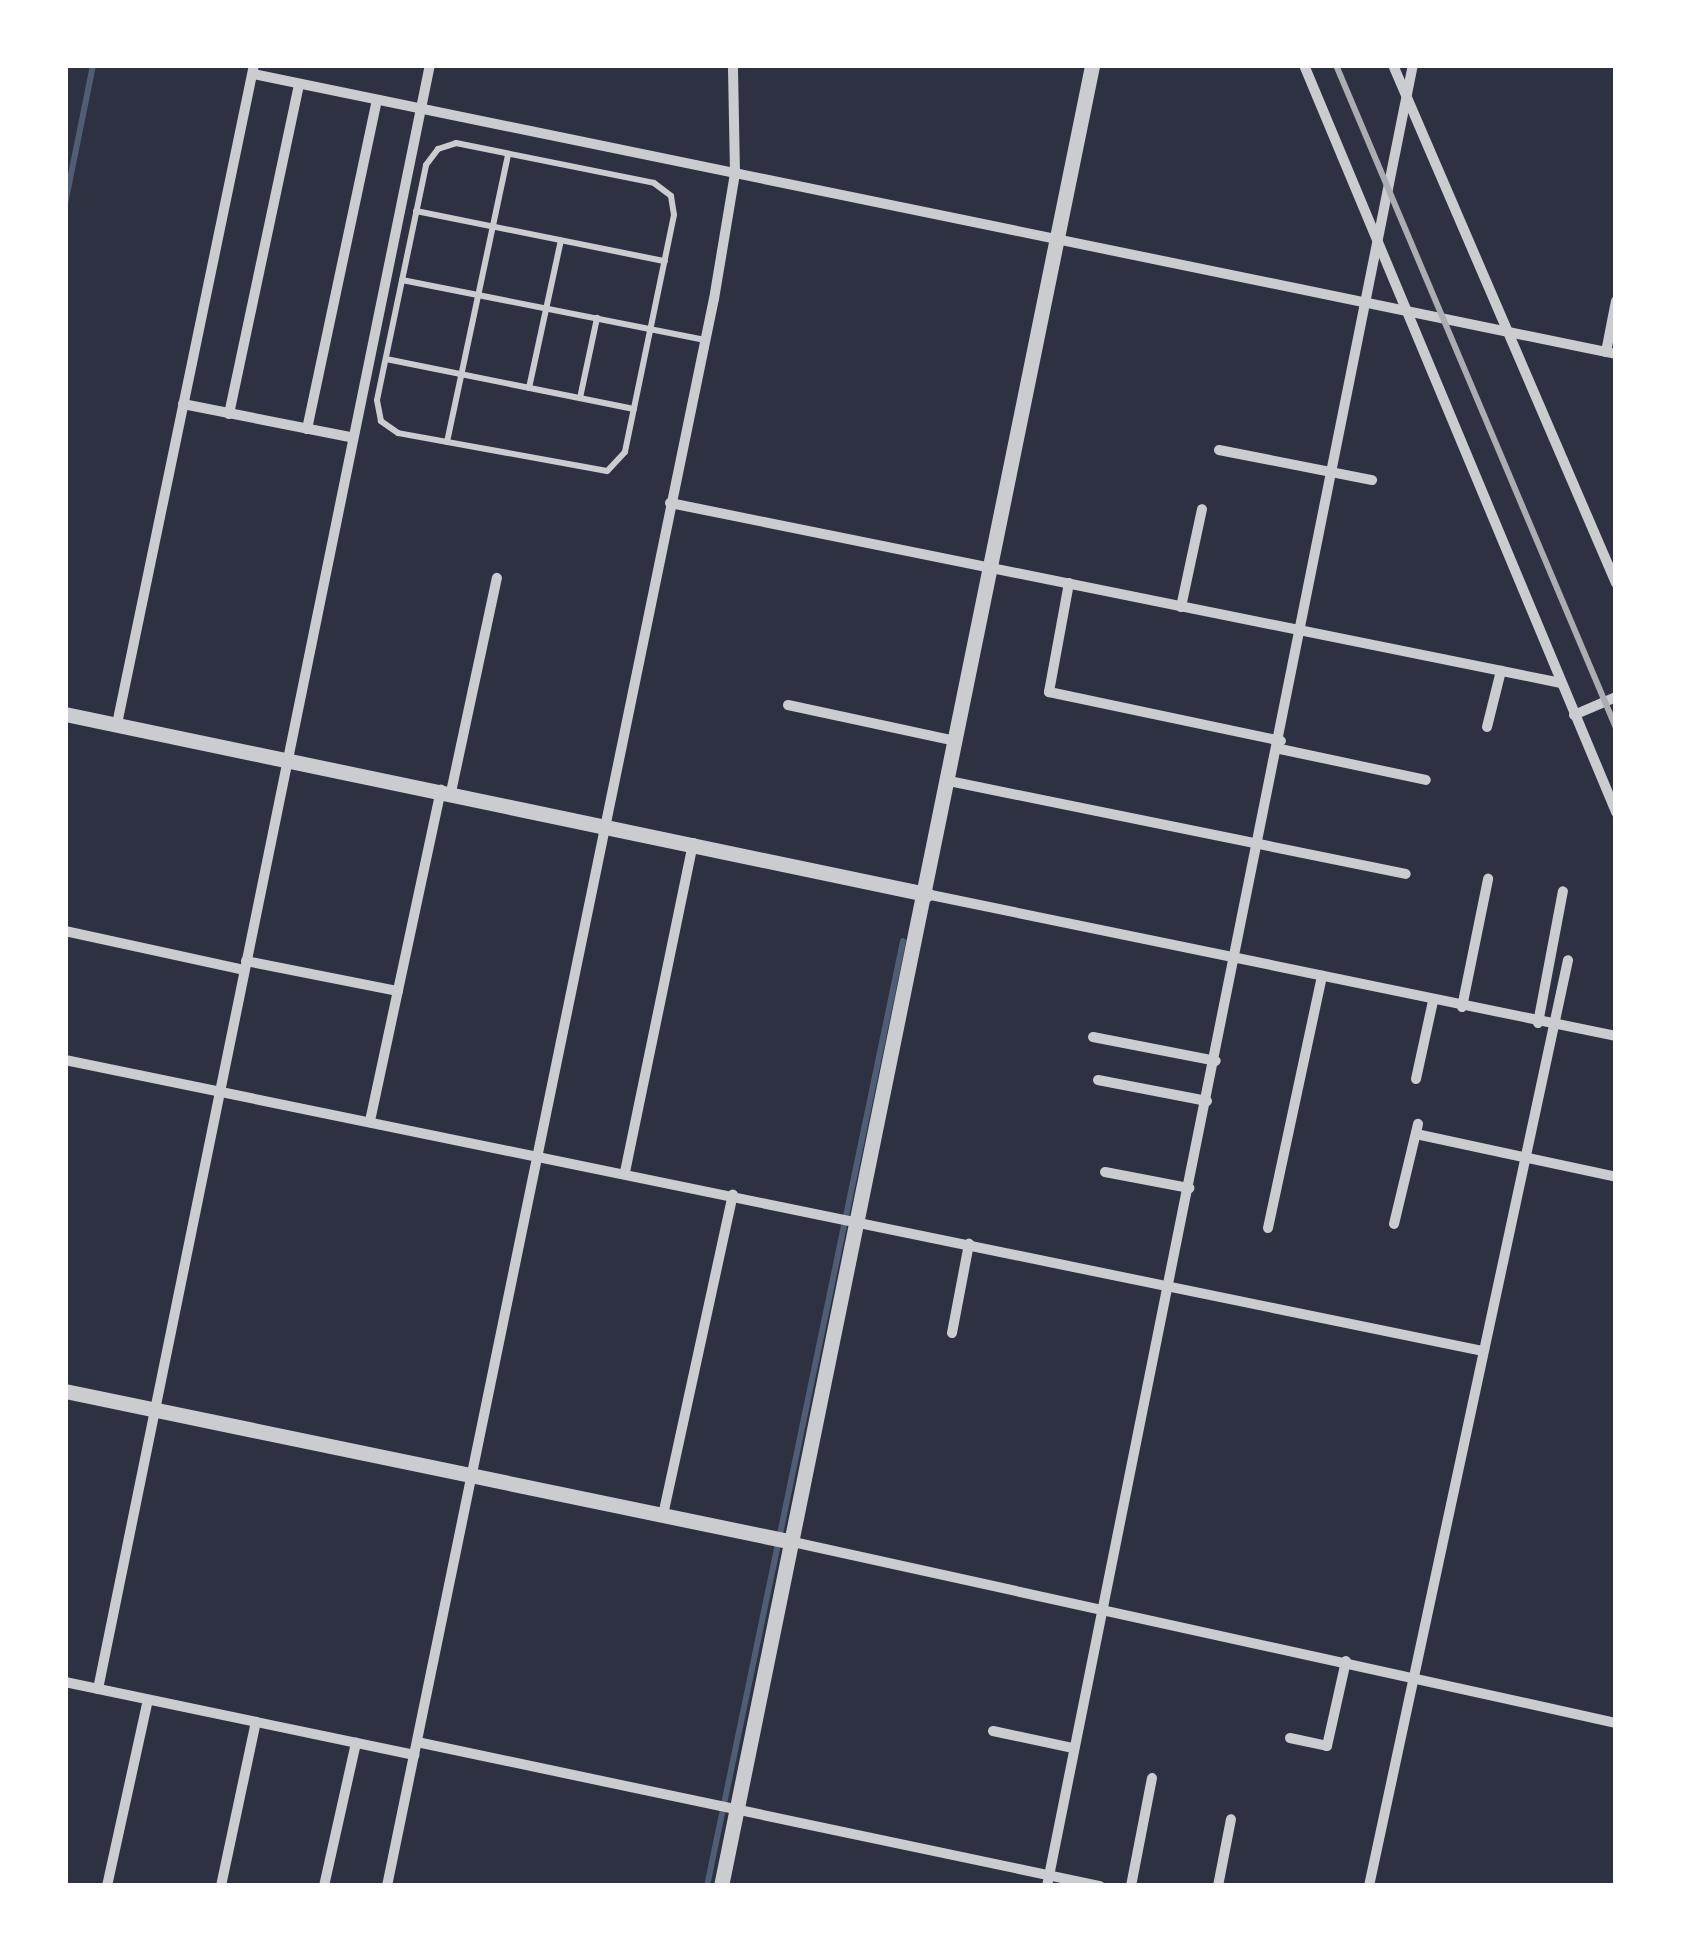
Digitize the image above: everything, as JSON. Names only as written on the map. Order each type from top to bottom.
[{"type":"street","points":[[98,1689],[350,437],[430,65]]},
{"type":"street","points":[[386,1886],[705,340],[735,173],[733,65]]},
{"type":"street","points":[[720,1886],[1060,239],[1092,65]]},
{"type":"street","points":[[1304,65],[1616,812]]},
{"type":"street","points":[[1393,65],[1616,583]]},
{"type":"street","points":[[1048,1881],[1072,1748],[1304,630],[1412,65]]},
{"type":"street","points":[[117,724],[254,69],[299,84],[420,110],[1060,239],[1408,315],[1611,353],[1616,301]]},
{"type":"street","points":[[230,414],[299,84]]},
{"type":"street","points":[[307,429],[377,100]]},
{"type":"street","points":[[184,404],[350,437]]},
{"type":"street","points":[[1219,450],[1372,480]]},
{"type":"street","points":[[670,503],[1561,683]]},
{"type":"street","points":[[1181,606],[1202,509]]},
{"type":"street","points":[[370,1121],[497,578]]},
{"type":"street","points":[[1069,583],[1049,692],[1426,780]]},
{"type":"street","points":[[1487,727],[1501,671]]},
{"type":"street","points":[[1574,715],[1616,698]]},
{"type":"street","points":[[788,705],[957,741]]},
{"type":"street","points":[[65,714],[1538,1023],[1616,1036]]},
{"type":"street","points":[[949,781],[1406,874]]},
{"type":"street","points":[[625,1172],[693,843]]},
{"type":"street","points":[[1462,1007],[1488,879]]},
{"type":"street","points":[[1538,1023],[1564,891]]},
{"type":"street","points":[[65,931],[398,991]]},
{"type":"street","points":[[1369,1886],[1568,960]]},
{"type":"street","points":[[1268,1228],[1322,976]]},
{"type":"street","points":[[1416,1079],[1433,1000]]},
{"type":"street","points":[[1093,1036],[1216,1061]]},
{"type":"street","points":[[65,1060],[1483,1351]]},
{"type":"street","points":[[1098,1080],[1207,1101]]},
{"type":"street","points":[[1394,1224],[1417,1129],[1523,1158],[1616,1177]]},
{"type":"street","points":[[1105,1172],[1189,1188]]},
{"type":"street","points":[[663,1515],[734,1195]]},
{"type":"street","points":[[952,1333],[969,1244]]},
{"type":"street","points":[[65,1391],[793,1542],[1616,1722]]},
{"type":"street","points":[[1290,1738],[1328,1746],[1346,1662]]},
{"type":"street","points":[[65,1682],[414,1755]]},
{"type":"street","points":[[108,1886],[148,1700]]},
{"type":"street","points":[[221,1886],[256,1722]]},
{"type":"street","points":[[993,1731],[1072,1748]]},
{"type":"street","points":[[417,1742],[1048,1881],[1100,1886]]},
{"type":"street","points":[[324,1886],[356,1743]]},
{"type":"street","points":[[1131,1886],[1152,1778]]},
{"type":"street","points":[[1218,1886],[1230,1819]]},
{"type":"lane","points":[[456,143],[664,188],[674,205],[651,329],[625,452],[608,471],[398,432],[381,421],[377,400],[416,211],[426,165],[438,149],[456,143]]},
{"type":"lane","points":[[447,442],[508,154]]},
{"type":"lane","points":[[416,211],[664,260]]},
{"type":"lane","points":[[529,388],[561,240]]},
{"type":"lane","points":[[402,280],[705,340]]},
{"type":"lane","points":[[580,398],[597,318]]},
{"type":"lane","points":[[386,359],[634,409]]},
{"type":"waterway","points":[[65,204],[93,65]]},
{"type":"waterway","points":[[707,1886],[903,941]]},
{"type":"railway","points":[[1336,65],[1616,728]]}]
